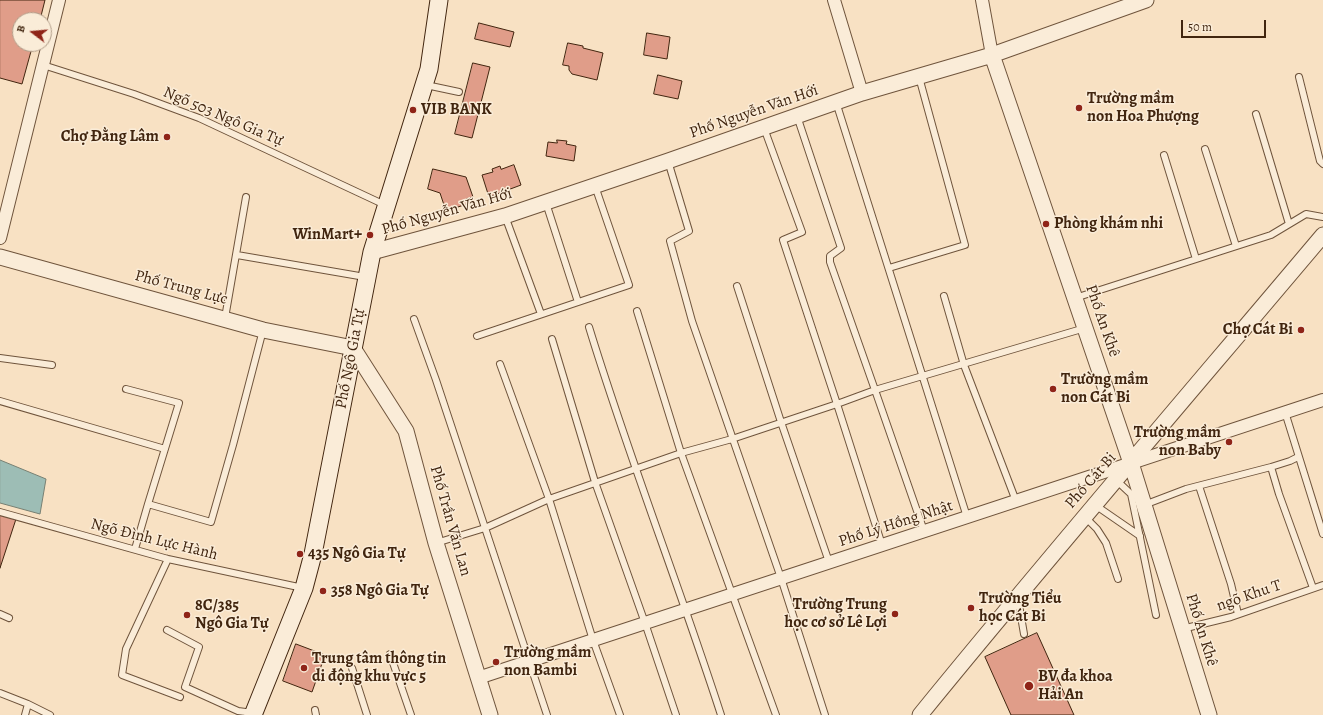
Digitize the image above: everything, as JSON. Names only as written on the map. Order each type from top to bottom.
[{"type":"main road","name":"Phố Ngô Gia Tự","points":[[254,714],[304,588],[313,554],[372,252],[388,206],[429,69],[436,3]]},
{"type":"street","points":[[0,238],[58,0]]},
{"type":"street","points":[[834,0],[862,93]]},
{"type":"street","points":[[982,0],[992,55]]},
{"type":"street","name":"Phố Nguyễn Văn Hới","points":[[372,252],[505,216],[862,93],[992,55],[1146,0]]},
{"type":"street","name":"Phố An Khê","points":[[992,55],[1131,463],[1209,715]]},
{"type":"street","name":"Phố Cát Bi","points":[[920,715],[1084,516],[1131,463],[1323,235]]},
{"type":"street","name":"Phố Trung Lực","points":[[0,257],[225,318],[263,330],[353,348]]},
{"type":"street","name":"Phố Trần Văn Lan","points":[[353,348],[406,431],[436,543],[490,715]]},
{"type":"street","name":"Phố Lý Hồng Nhật","points":[[478,678],[1323,400]]},
{"type":"lane","name":"Ngõ 503 Ngô Gia Tự","points":[[43,65],[134,94],[199,118],[388,206]]},
{"type":"lane","points":[[889,268],[965,245],[919,76]]},
{"type":"lane","points":[[1299,77],[1320,160],[1323,164]]},
{"type":"lane","points":[[424,84],[459,92]]},
{"type":"lane","points":[[836,102],[967,517]]},
{"type":"lane","points":[[1256,114],[1289,224]]},
{"type":"lane","points":[[797,116],[841,248],[830,256],[830,262],[924,531]]},
{"type":"lane","points":[[764,128],[802,232],[783,240],[882,545]]},
{"type":"lane","points":[[1205,149],[1236,246]]},
{"type":"lane","points":[[1164,154],[1196,259]]},
{"type":"lane","points":[[668,161],[689,231],[670,241],[692,321],[781,578],[825,715]]},
{"type":"lane","points":[[477,336],[629,285],[595,186]]},
{"type":"lane","points":[[225,318],[246,197]]},
{"type":"lane","points":[[546,202],[578,302]]},
{"type":"lane","points":[[1075,298],[1271,235],[1306,214],[1323,217]]},
{"type":"lane","points":[[505,216],[541,314]]},
{"type":"lane","points":[[237,255],[367,277]]},
{"type":"lane","points":[[737,286],[781,422],[829,562]]},
{"type":"lane","points":[[944,296],[964,365],[1016,501]]},
{"type":"lane","points":[[637,311],[681,453],[776,715]]},
{"type":"lane","points":[[414,319],[436,380],[547,715]]},
{"type":"lane","points":[[589,327],[610,396],[686,609],[721,715]]},
{"type":"lane","points":[[436,543],[485,528],[549,499],[681,453],[732,439],[875,390],[1086,328]]},
{"type":"lane","points":[[148,504],[211,522],[263,330]]},
{"type":"lane","points":[[552,340],[595,482],[676,715]]},
{"type":"lane","points":[[0,358],[52,365]]},
{"type":"lane","points":[[500,364],[549,499],[593,640],[620,715]]},
{"type":"lane","points":[[126,389],[179,403],[135,549]]},
{"type":"lane","points":[[0,401],[165,449]]},
{"type":"lane","points":[[1285,412],[1323,534]]},
{"type":"lane","points":[[1144,505],[1186,489],[1272,467],[1298,457]]},
{"type":"lane","points":[[1272,467],[1279,494],[1313,588]]},
{"type":"lane","points":[[1116,480],[1131,494],[1156,615]]},
{"type":"lane","points":[[1199,486],[1231,584],[1238,614]]},
{"type":"lane","points":[[1094,505],[1140,536]]},
{"type":"lane","name":"Ngõ Đình Lực Hành","points":[[0,512],[168,559],[304,588]]},
{"type":"lane","points":[[1084,516],[1097,529],[1106,542],[1118,579]]},
{"type":"lane","points":[[168,559],[126,650],[122,675],[180,697]]},
{"type":"lane","name":"ngõ Khu T","points":[[1182,630],[1238,614],[1323,585]]},
{"type":"lane","points":[[1017,596],[1024,634]]},
{"type":"lane","points":[[0,614],[9,618]]},
{"type":"lane","points":[[167,630],[199,647],[185,687],[238,711],[254,714]]},
{"type":"lane","points":[[390,654],[411,715]]},
{"type":"lane","points":[[352,668],[367,715]]},
{"type":"lane","points":[[0,694],[28,704],[50,715]]},
{"type":"lane","points":[[24,715],[28,704]]},
{"type":"water","points":[[0,460],[46,479],[40,514],[0,503]]},
{"type":"building","points":[[0,0],[45,0],[42,12],[12,12],[12,52],[31,52],[22,84],[0,78]]},
{"type":"building","points":[[479,23],[514,32],[510,47],[475,39]]},
{"type":"building","points":[[647,33],[670,37],[667,59],[644,55]]},
{"type":"building","points":[[568,43],[583,46],[583,48],[603,53],[597,80],[572,74],[569,70],[569,66],[563,65]]},
{"type":"building","points":[[473,63],[490,67],[472,138],[455,134]]},
{"type":"building","points":[[658,75],[682,81],[678,99],[654,94]]},
{"type":"building","points":[[557,140],[567,141],[566,144],[576,146],[574,161],[546,156],[548,142],[557,143]]},
{"type":"building","points":[[514,165],[521,185],[489,197],[482,175],[493,172],[492,169],[500,166],[501,169]]},
{"type":"building","points":[[433,169],[466,177],[473,197],[466,199],[467,204],[446,211],[440,193],[428,189]]},
{"type":"building","points":[[0,514],[16,519],[0,568]]},
{"type":"building","name":"BV đa khoa Hải An","points":[[1037,633],[1074,715],[1011,715],[985,657]]},
{"type":"building","name":"Trung tâm thông tin di động khu vực 5","points":[[296,644],[325,655],[312,692],[283,681]]},
{"type":"place","name":"Trường mầm non Hoa Phượng","points":[[1079,108]]},
{"type":"place","name":"VIB BANK","points":[[413,110]]},
{"type":"place","name":"Chợ Đằng Lâm","points":[[167,137]]},
{"type":"place","name":"Phòng khám nhi","points":[[1046,224]]},
{"type":"place","name":"WinMart+","points":[[370,235]]},
{"type":"place","name":"Chợ Cát Bi","points":[[1301,330]]},
{"type":"place","name":"Trường mầm non Cát Bi","points":[[1053,389]]},
{"type":"place","name":"Trường mầm non Baby","points":[[1229,442]]},
{"type":"place","name":"435 Ngô Gia Tự","points":[[300,554]]},
{"type":"place","name":"358 Ngô Gia Tự","points":[[323,591]]},
{"type":"place","name":"Trường Tiểu học Cát Bi","points":[[971,608]]},
{"type":"place","name":"Trường Trung học cơ sở Lê Lợi","points":[[895,614]]},
{"type":"place","name":"8C/385 Ngô Gia Tự","points":[[187,615]]},
{"type":"place","name":"Trường mầm non Bambi","points":[[496,662]]},
{"type":"place","name":"Trung tâm thông tin di động khu vực 5","points":[[304,668]]},
{"type":"place","name":"BV đa khoa Hải An","points":[[1029,686]]}]
